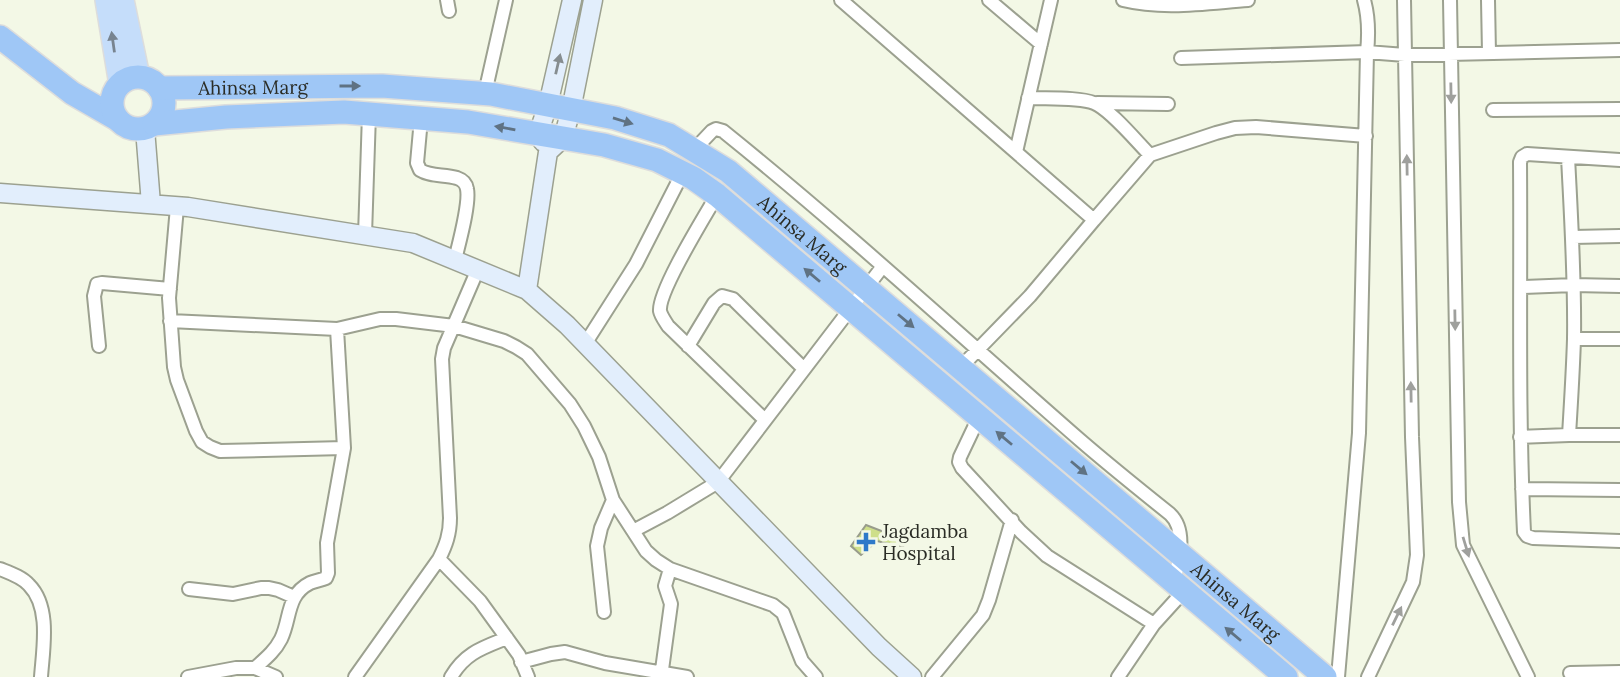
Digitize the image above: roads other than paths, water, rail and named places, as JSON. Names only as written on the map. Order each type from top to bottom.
[{"type":"highway","points":[[1,27],[72,93],[129,94],[163,97],[161,116],[149,127],[134,130],[124,126],[129,94]]},
{"type":"highway","name":"Ahinsa Marg","points":[[129,94],[382,86],[485,93],[615,118],[669,135],[728,171],[1325,677]]},
{"type":"highway","name":"Ahinsa Marg","points":[[149,127],[226,117],[344,113],[421,118],[468,122],[550,141],[604,145],[657,160],[683,172],[717,195],[1286,677]]},
{"type":"main road","points":[[106,0],[129,94]]},
{"type":"main road","points":[[123,0],[129,94]]},
{"type":"street","points":[[485,93],[506,0]]},
{"type":"street","points":[[527,290],[550,141],[548,105],[572,0]]},
{"type":"street","points":[[550,141],[571,110],[593,0]]},
{"type":"street","points":[[841,0],[1094,220]]},
{"type":"street","points":[[989,0],[1041,44]]},
{"type":"street","points":[[1016,152],[1051,0]]},
{"type":"street","points":[[1123,0],[1163,6],[1248,0]]},
{"type":"street","points":[[1338,677],[1359,433],[1369,21],[1364,0]]},
{"type":"street","points":[[1368,677],[1413,583],[1417,555],[1412,437],[1404,0]]},
{"type":"street","points":[[1450,0],[1459,502],[1463,545],[1528,677]]},
{"type":"street","points":[[1488,0],[1489,53]]},
{"type":"street","points":[[1181,58],[1367,52],[1405,55],[1620,50]]},
{"type":"street","points":[[1028,98],[1168,104]]},
{"type":"street","points":[[1096,103],[1150,155]]},
{"type":"street","points":[[1493,110],[1620,109]]},
{"type":"street","points":[[365,235],[369,114]]},
{"type":"street","points":[[421,118],[417,163],[419,170],[427,174],[463,180],[467,189],[468,200],[455,260]]},
{"type":"street","points":[[149,127],[151,204]]},
{"type":"street","points":[[960,368],[1030,296],[1150,155],[1235,128],[1256,127],[1366,136]]},
{"type":"street","points":[[694,150],[712,131],[723,131],[1175,519],[1180,527],[1179,587],[1118,677]]},
{"type":"street","points":[[1620,160],[1527,154],[1520,162],[1520,437],[1524,532],[1533,538],[1620,541]]},
{"type":"street","points":[[1568,157],[1574,285],[1569,435]]},
{"type":"street","points":[[585,344],[636,264],[683,172]]},
{"type":"street","points":[[0,193],[177,206],[413,243],[527,290],[567,325],[879,648],[912,677]]},
{"type":"street","points":[[717,195],[664,292],[660,314],[668,326],[765,420]]},
{"type":"street","points":[[177,206],[170,289],[172,354],[177,380],[202,442],[220,451],[344,448]]},
{"type":"street","points":[[1573,237],[1620,236]]},
{"type":"street","points":[[633,531],[718,482],[883,266]]},
{"type":"street","points":[[355,677],[447,544],[450,518],[442,359],[444,348],[478,269]]},
{"type":"street","points":[[99,346],[94,296],[97,284],[170,289]]},
{"type":"street","points":[[1521,287],[1620,286]]},
{"type":"street","points":[[688,345],[714,303],[722,296],[733,299],[804,369]]},
{"type":"street","points":[[170,321],[337,329],[380,319],[396,319],[454,326],[504,341],[527,354],[570,404],[599,457],[613,500],[646,551],[670,569],[773,604],[783,613],[802,661],[816,677]]},
{"type":"street","points":[[255,668],[279,643],[294,597],[306,586],[326,578],[328,573],[327,543],[344,448],[337,329]]},
{"type":"street","points":[[1574,339],[1620,339]]},
{"type":"street","points":[[979,417],[959,461],[962,468],[1047,556],[1154,624]]},
{"type":"street","points":[[1520,437],[1620,435]]},
{"type":"street","points":[[1522,489],[1620,490]]},
{"type":"street","points":[[604,612],[597,546],[601,528],[613,500]]},
{"type":"street","points":[[932,677],[973,629],[986,608],[1012,520]]},
{"type":"street","points":[[439,559],[480,601],[519,655],[528,677]]},
{"type":"street","points":[[0,569],[24,580],[38,599],[44,622],[41,677]]},
{"type":"street","points":[[661,674],[671,604],[665,583],[670,569]]},
{"type":"street","points":[[189,589],[233,594],[269,588],[294,597]]},
{"type":"street","points":[[451,677],[463,660],[477,650],[507,638]]},
{"type":"street","points":[[521,662],[565,652],[605,663],[687,677]]},
{"type":"street","points":[[188,677],[236,668],[255,668],[276,677]]},
{"type":"street","points":[[1570,673],[1620,672]]},
{"type":"place","name":"Jagdamba Hospital","points":[[866,542]]}]
